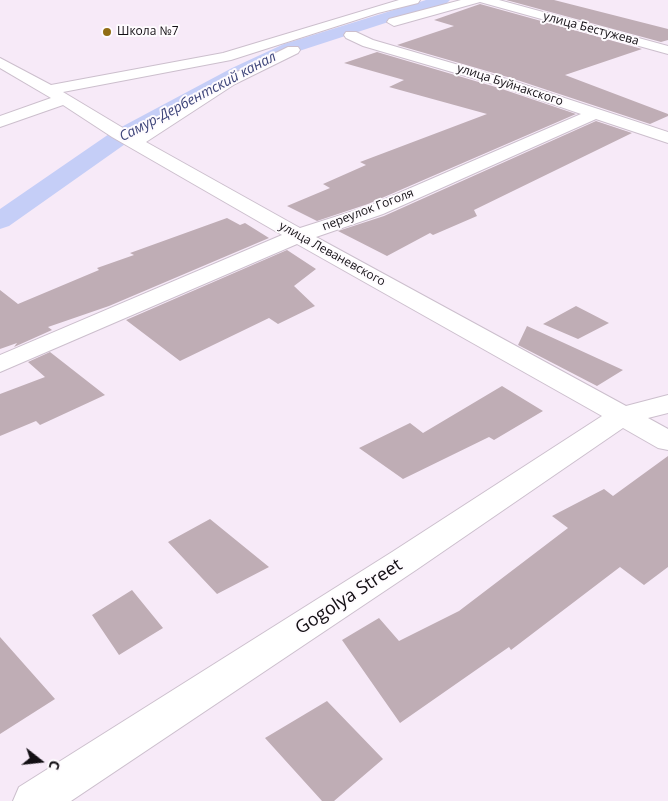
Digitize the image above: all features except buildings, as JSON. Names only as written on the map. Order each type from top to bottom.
[{"type":"street","points":[[47,90],[226,57],[374,10],[414,0]]},
{"type":"street","name":"улица Буйнакского","points":[[475,0],[345,37],[597,113],[668,138]]},
{"type":"street","name":"улица Бестужева","points":[[484,0],[668,50]]},
{"type":"street","points":[[356,3],[374,10]]},
{"type":"street","points":[[127,138],[169,122],[230,80],[297,48],[314,44]]},
{"type":"street","name":"улица Леваневского","points":[[0,62],[64,98],[127,138],[298,236],[621,416],[668,440]]},
{"type":"street","points":[[0,122],[64,98]]},
{"type":"street","name":"переулок Гоголя","points":[[0,364],[298,236],[376,210],[597,113]]},
{"type":"street","name":"Gogolya Street","points":[[34,801],[396,566],[621,416],[668,404]]},
{"type":"waterway","name":"Самур-Дербентский канал","points":[[0,221],[120,137],[239,72],[290,48],[442,0]]},
{"type":"place","name":"Школа №7","points":[[107,32]]}]
